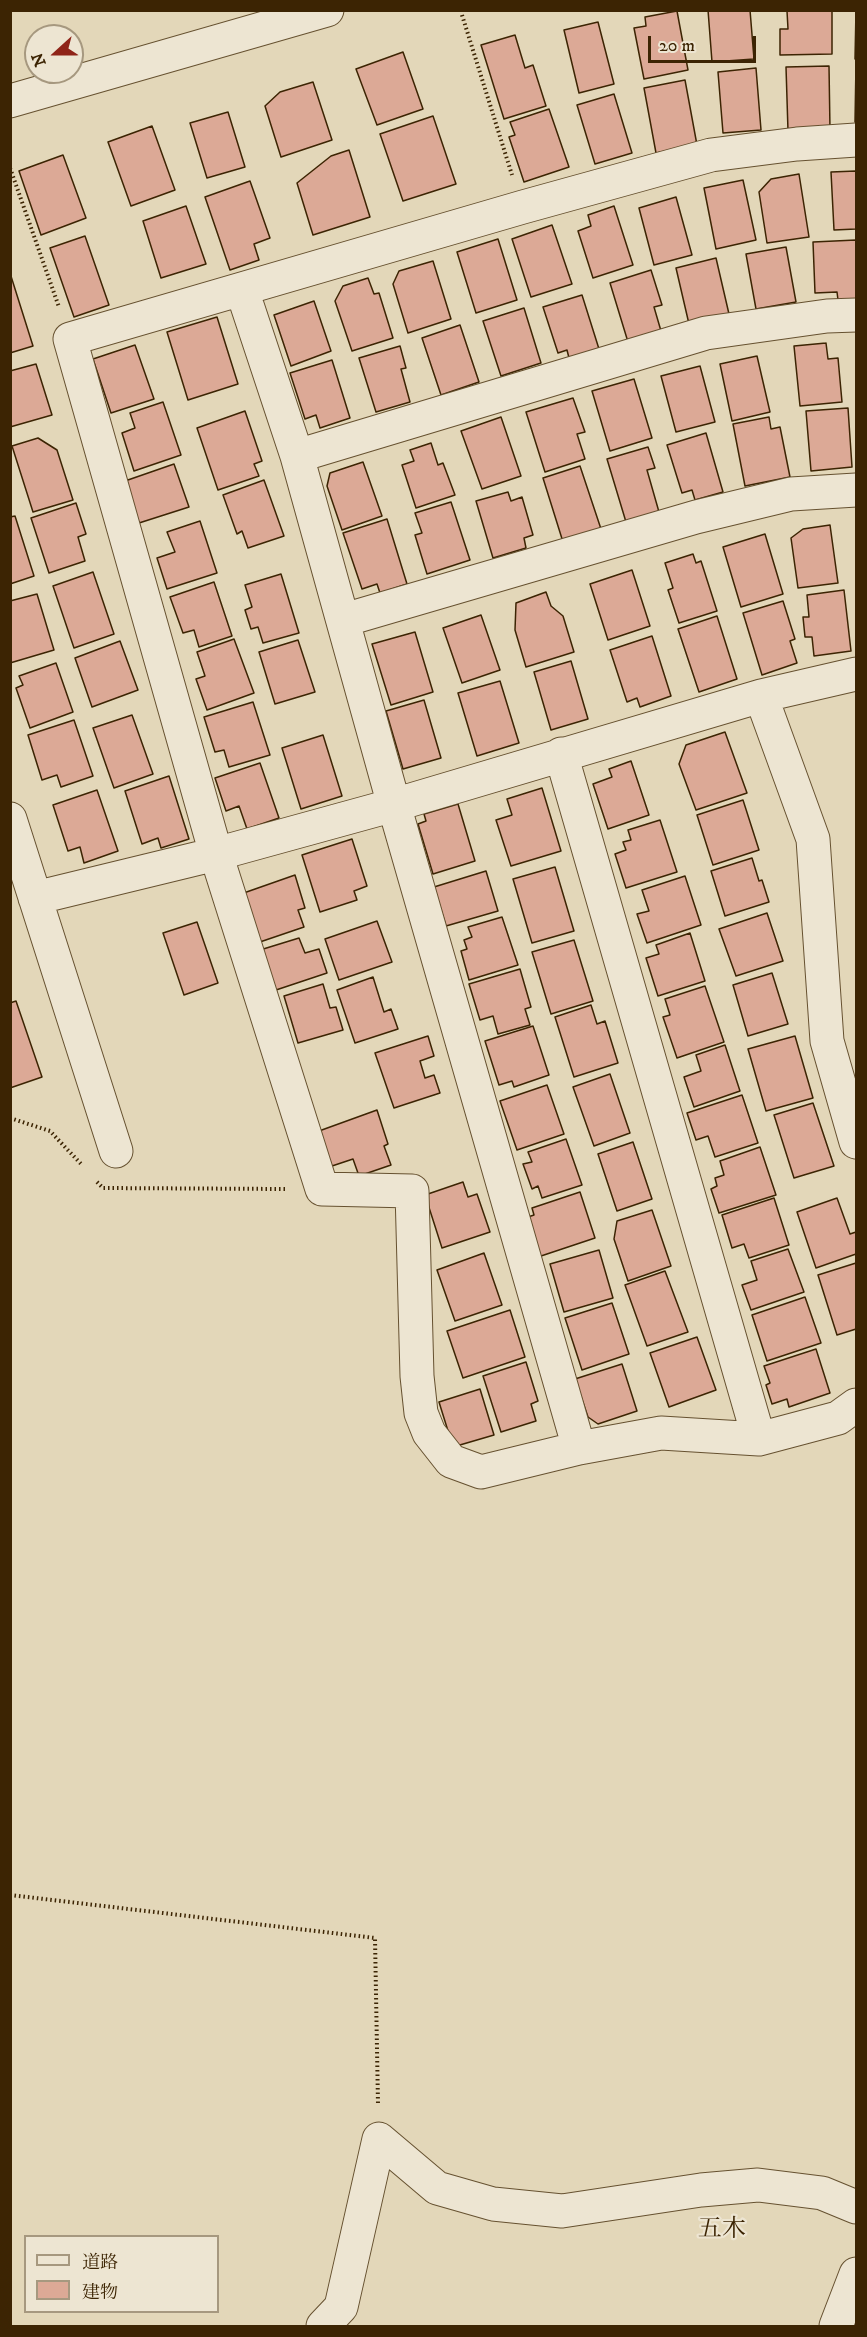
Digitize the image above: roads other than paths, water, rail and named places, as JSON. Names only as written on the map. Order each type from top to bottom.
[{"type":"street","points":[[10,101],[327,10]]},
{"type":"street","points":[[856,140],[797,144],[711,155],[70,339],[216,854],[322,1189],[412,1191],[417,1376],[420,1413],[429,1433],[452,1461],[481,1472],[579,1448],[661,1433],[759,1439],[838,1418],[856,1405]]},
{"type":"street","points":[[242,290],[297,456],[394,805],[579,1448]]},
{"type":"street","points":[[297,456],[706,333],[827,316],[856,315]]},
{"type":"street","points":[[344,620],[696,517],[790,494],[856,490]]},
{"type":"street","points":[[35,898],[216,854],[394,805],[760,696],[856,674]]},
{"type":"street","points":[[760,696],[813,838],[827,1041],[856,1142]]},
{"type":"street","points":[[561,754],[759,1439]]},
{"type":"street","points":[[10,819],[116,1151]]},
{"type":"street","points":[[323,2326],[341,2307],[379,2139],[437,2188],[493,2204],[562,2211],[701,2190],[758,2185],[822,2193],[856,2207]]},
{"type":"street","points":[[836,2326],[856,2274]]},
{"type":"district","name":"五木","points":[[722,2231]]}]
